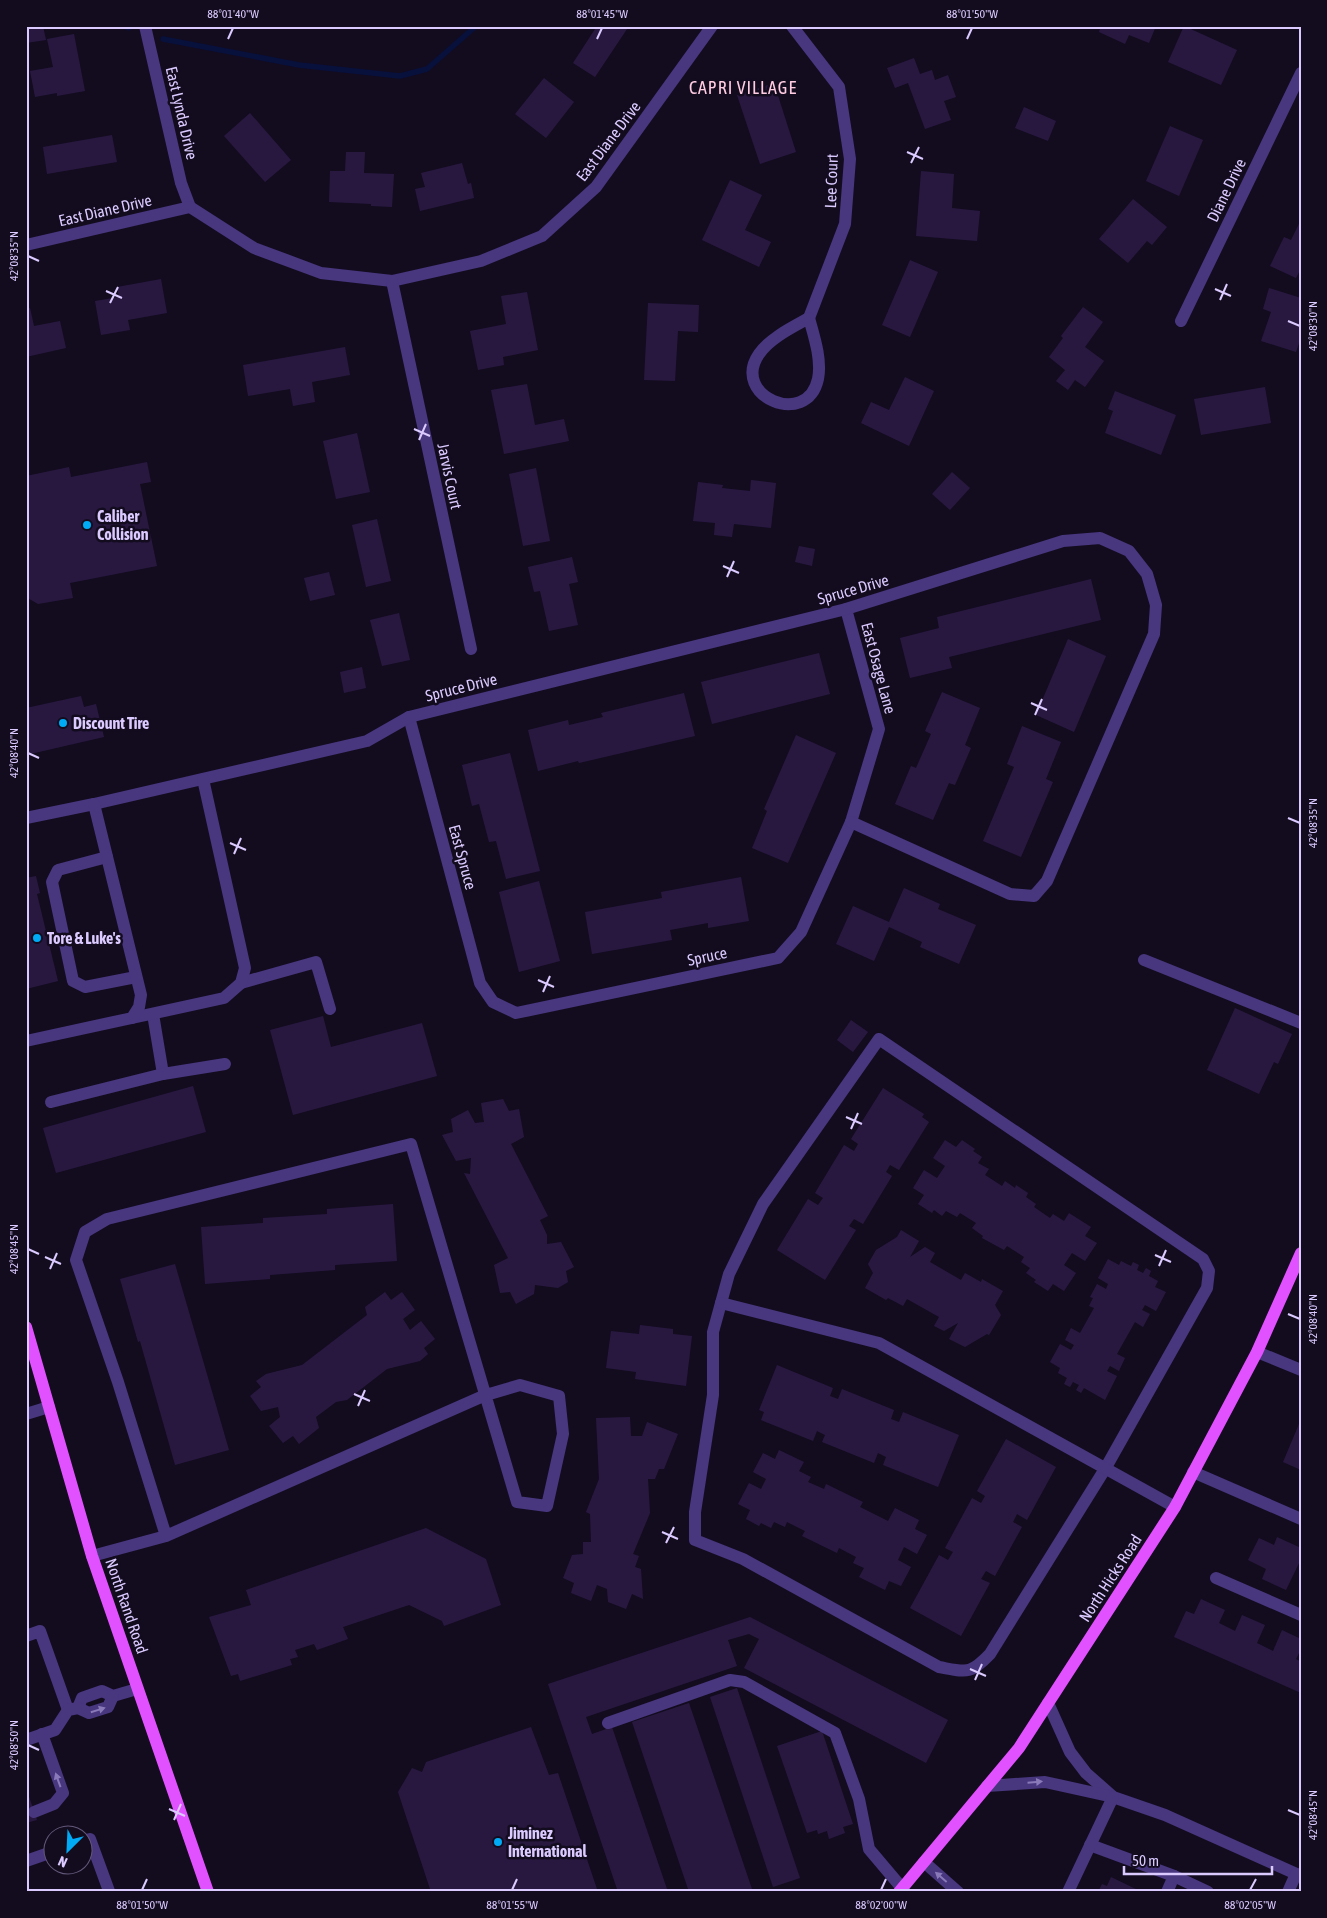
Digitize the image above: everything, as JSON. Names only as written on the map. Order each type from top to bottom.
[{"type":"main road","name":"North Hicks Road","points":[[901,1890],[1019,1748],[1176,1507],[1257,1352],[1301,1253]]},
{"type":"main road","name":"North Rand Road","points":[[26,1327],[92,1556],[208,1892]]},
{"type":"street","name":"East Lynda Drive","points":[[144,26],[181,182],[190,207]]},
{"type":"street","name":"East Diane Drive","points":[[26,245],[190,207],[254,248],[321,273],[392,281],[481,261],[542,236],[596,187],[712,26]]},
{"type":"street","name":"Lee Court","points":[[792,26],[839,88],[850,159],[845,224],[809,318]]},
{"type":"street","name":"Diane Drive","points":[[1181,321],[1301,73]]},
{"type":"street","name":"Jarvis Court","points":[[392,281],[471,649]]},
{"type":"street","points":[[809,318],[816,342],[818,377],[815,387],[808,396],[794,404],[778,404],[769,400],[761,393],[755,383],[753,373],[757,358],[777,338],[809,318]]},
{"type":"street","name":"Spruce Drive","points":[[26,818],[367,741],[409,717],[846,609],[1063,542],[1100,538],[1129,551],[1147,574],[1156,605],[1154,634],[1047,881],[1034,896],[1010,894],[851,822]]},
{"type":"street","name":"East Osage Lane","points":[[846,609],[879,729],[851,822]]},
{"type":"street","name":"East Spruce","points":[[409,717],[480,983],[493,1002]]},
{"type":"street","points":[[202,779],[245,968],[241,982]]},
{"type":"street","points":[[94,804],[141,995],[139,1007],[132,1018]]},
{"type":"street","name":"Spruce","points":[[493,1002],[516,1013],[778,958],[801,932],[851,822]]},
{"type":"street","points":[[107,857],[58,870],[52,882],[73,981],[85,987],[136,976]]},
{"type":"street","points":[[26,1041],[224,998],[241,982],[313,957],[330,1008]]},
{"type":"street","points":[[1144,960],[1301,1023]]},
{"type":"street","points":[[153,1014],[163,1074]]},
{"type":"street","points":[[880,1039],[1203,1259],[1209,1272],[1207,1288],[1106,1469],[990,1654],[977,1668],[963,1671],[940,1667],[743,1559],[696,1540],[696,1512],[713,1394],[712,1332],[729,1274],[763,1204],[880,1039]]},
{"type":"street","points":[[51,1102],[163,1074],[225,1064]]},
{"type":"street","points":[[92,1556],[166,1536],[486,1395],[520,1385],[559,1396],[563,1434],[547,1506],[517,1502],[486,1395],[411,1144],[107,1218],[85,1232],[76,1260],[118,1382],[166,1536]]},
{"type":"street","points":[[721,1303],[879,1343],[1176,1507]]},
{"type":"street","points":[[1257,1352],[1301,1370]]},
{"type":"street","points":[[26,1414],[49,1407]]},
{"type":"street","points":[[1193,1472],[1301,1519]]},
{"type":"street","points":[[1216,1578],[1301,1615]]},
{"type":"street","points":[[26,1636],[40,1631],[73,1709]]},
{"type":"street","points":[[608,1723],[730,1680],[744,1682],[835,1733],[859,1799],[869,1849],[901,1890]]},
{"type":"street","points":[[73,1709],[89,1712],[108,1706],[113,1696],[137,1689]]},
{"type":"street","points":[[1048,1703],[1070,1752],[1086,1773],[1113,1797]]},
{"type":"street","points":[[26,1740],[55,1730],[73,1709]]},
{"type":"street","points":[[34,1812],[54,1804],[63,1793],[42,1734]]},
{"type":"street","points":[[987,1786],[1045,1782],[1113,1797],[1165,1815],[1298,1875],[1288,1892]]},
{"type":"street","points":[[1068,1892],[1113,1797]]},
{"type":"street","points":[[92,1844],[109,1891],[107,1892]]},
{"type":"street","points":[[1090,1845],[1174,1876],[1208,1892]]},
{"type":"street","points":[[26,1861],[42,1855]]},
{"type":"street","points":[[924,1862],[958,1892]]},
{"type":"street","points":[[1167,1892],[1174,1876]]},
{"type":"building","points":[[26,26],[43,26],[46,40],[26,43]]},
{"type":"building","points":[[597,26],[629,26],[595,77],[573,63]]},
{"type":"building","points":[[1101,26],[1156,26],[1149,43],[1129,35],[1125,44],[1099,32]]},
{"type":"building","points":[[1184,26],[1237,50],[1221,85],[1168,62]]},
{"type":"building","points":[[74,34],[85,91],[57,96],[57,93],[35,97],[30,71],[53,67],[47,39]]},
{"type":"building","points":[[914,58],[920,74],[932,70],[935,80],[948,75],[956,97],[944,101],[951,120],[925,129],[908,83],[895,88],[887,68]]},
{"type":"building","points":[[544,78],[574,102],[546,138],[515,114]]},
{"type":"building","points":[[774,83],[796,152],[760,164],[737,95]]},
{"type":"building","points":[[1024,107],[1056,121],[1048,141],[1015,128]]},
{"type":"building","points":[[250,113],[291,160],[265,182],[224,136]]},
{"type":"building","points":[[1170,126],[1203,140],[1179,196],[1146,181]]},
{"type":"building","points":[[112,135],[117,162],[47,174],[43,147]]},
{"type":"building","points":[[346,152],[365,152],[364,173],[394,174],[392,207],[329,202],[330,171],[345,171]]},
{"type":"building","points":[[462,163],[468,184],[471,183],[474,198],[420,211],[415,189],[425,187],[421,173]]},
{"type":"building","points":[[921,171],[954,174],[952,208],[980,211],[977,241],[916,236]]},
{"type":"building","points":[[730,180],[762,195],[745,230],[771,242],[759,267],[702,240]]},
{"type":"building","points":[[1133,199],[1167,227],[1152,245],[1147,241],[1128,263],[1099,239]]},
{"type":"building","points":[[1301,220],[1301,272],[1299,272],[1296,278],[1270,266],[1284,237],[1291,240]]},
{"type":"building","points":[[910,260],[938,272],[910,337],[882,325]]},
{"type":"building","points":[[161,279],[167,313],[128,320],[130,330],[101,335],[95,301],[119,297],[117,287]]},
{"type":"building","points":[[1269,288],[1301,298],[1301,337],[1296,352],[1261,341],[1271,312],[1263,309]]},
{"type":"building","points":[[527,292],[538,350],[503,357],[504,365],[478,370],[470,331],[506,324],[501,296]]},
{"type":"building","points":[[648,303],[699,305],[698,332],[678,331],[675,381],[644,380]]},
{"type":"building","points":[[1083,307],[1103,322],[1085,347],[1104,361],[1085,387],[1075,380],[1068,390],[1056,381],[1065,370],[1049,357],[1063,338],[1061,336]]},
{"type":"building","points":[[30,308],[34,326],[60,321],[66,348],[26,357],[26,309]]},
{"type":"building","points":[[345,347],[350,375],[312,382],[315,402],[293,406],[290,389],[248,396],[243,365]]},
{"type":"building","points":[[905,377],[934,391],[909,446],[861,423],[871,402],[889,410]]},
{"type":"building","points":[[527,384],[535,425],[564,419],[569,441],[504,454],[491,390]]},
{"type":"building","points":[[1265,387],[1271,423],[1201,435],[1194,399]]},
{"type":"building","points":[[1115,391],[1176,415],[1161,455],[1105,433],[1113,411],[1108,409]]},
{"type":"building","points":[[357,433],[370,492],[336,499],[323,441]]},
{"type":"building","name":"Caliber Collision","points":[[147,462],[151,482],[140,484],[157,566],[70,583],[73,598],[38,604],[26,597],[26,476],[69,467],[71,477]]},
{"type":"building","points":[[536,468],[550,541],[523,546],[509,474]]},
{"type":"building","points":[[952,472],[970,488],[950,510],[932,494]]},
{"type":"building","points":[[751,480],[776,483],[771,528],[734,524],[732,537],[714,535],[715,523],[693,521],[698,482],[723,485],[722,488],[750,491]]},
{"type":"building","points":[[377,519],[391,581],[366,587],[352,525]]},
{"type":"building","points":[[799,546],[815,549],[812,566],[795,562]]},
{"type":"building","points":[[572,557],[578,582],[569,584],[578,625],[549,631],[540,591],[534,592],[528,567]]},
{"type":"building","points":[[329,572],[335,595],[310,601],[304,578]]},
{"type":"building","points":[[1091,579],[1101,620],[949,657],[952,668],[910,678],[900,638],[939,628],[937,617]]},
{"type":"building","points":[[399,613],[410,660],[382,666],[370,620]]},
{"type":"building","points":[[1068,639],[1106,656],[1074,732],[1036,715]]},
{"type":"building","points":[[819,653],[830,694],[712,724],[701,682]]},
{"type":"building","points":[[362,667],[366,688],[344,693],[340,672]]},
{"type":"building","points":[[942,692],[980,708],[965,745],[971,748],[955,785],[949,783],[933,820],[895,804],[911,766],[916,768],[931,734],[925,731]]},
{"type":"building","points":[[684,693],[695,736],[538,771],[528,730],[568,720],[569,725],[603,717],[601,713]]},
{"type":"building","name":"Discount Tire","points":[[81,696],[84,707],[96,704],[104,737],[26,755],[26,708]]},
{"type":"building","points":[[1022,726],[1061,742],[1046,779],[1053,782],[1021,857],[983,841],[1014,767],[1007,764]]},
{"type":"building","points":[[796,735],[836,753],[788,863],[752,848],[767,811],[764,809]]},
{"type":"building","points":[[510,753],[540,871],[506,879],[496,841],[489,842],[479,804],[472,806],[462,765]]},
{"type":"building","name":"Tore & Luke's","points":[[36,876],[40,893],[37,894],[58,981],[26,989],[26,878]]},
{"type":"building","points":[[741,877],[749,921],[708,928],[708,923],[670,930],[672,940],[592,954],[585,912],[662,898],[661,892]]},
{"type":"building","points":[[539,881],[560,961],[519,972],[499,892]]},
{"type":"building","points":[[904,888],[940,904],[938,909],[976,925],[959,964],[920,947],[922,942],[889,927],[874,961],[836,944],[853,906],[889,922]]},
{"type":"building","points":[[1235,1008],[1292,1034],[1278,1064],[1274,1062],[1259,1094],[1207,1070]]},
{"type":"building","points":[[323,1016],[331,1047],[422,1023],[437,1076],[293,1115],[270,1030]]},
{"type":"building","points":[[851,1020],[868,1032],[853,1052],[837,1040]]},
{"type":"building","points":[[193,1086],[206,1132],[56,1173],[43,1128]]},
{"type":"building","points":[[883,1088],[924,1114],[922,1117],[929,1122],[899,1170],[890,1165],[886,1172],[892,1176],[863,1224],[854,1219],[849,1226],[856,1230],[825,1280],[777,1250],[808,1199],[818,1205],[823,1198],[815,1193],[844,1145],[854,1151],[858,1144],[851,1139]]},
{"type":"building","points":[[503,1099],[509,1111],[519,1109],[524,1137],[511,1144],[548,1216],[540,1220],[547,1235],[547,1244],[561,1242],[574,1267],[566,1271],[568,1282],[558,1288],[535,1285],[534,1294],[516,1304],[510,1292],[500,1293],[494,1265],[508,1258],[464,1173],[470,1174],[471,1158],[456,1161],[442,1135],[453,1132],[451,1119],[468,1110],[475,1123],[484,1122],[481,1103]]},
{"type":"building","points":[[945,1140],[956,1147],[962,1140],[975,1149],[973,1151],[982,1157],[978,1163],[989,1169],[985,1175],[1002,1186],[1005,1181],[1015,1188],[1016,1185],[1028,1193],[1026,1197],[1036,1204],[1034,1207],[1050,1218],[1053,1214],[1064,1221],[1069,1213],[1091,1227],[1085,1236],[1097,1243],[1085,1261],[1072,1253],[1064,1265],[1076,1273],[1064,1291],[1053,1284],[1048,1291],[1034,1282],[1036,1280],[1026,1273],[1030,1268],[1021,1262],[1024,1257],[1007,1246],[1004,1250],[982,1238],[983,1236],[972,1228],[976,1223],[960,1213],[957,1217],[946,1211],[942,1216],[934,1210],[932,1213],[918,1204],[924,1195],[913,1188],[924,1170],[937,1178],[945,1166],[933,1158]]},
{"type":"building","points":[[393,1204],[397,1261],[335,1265],[335,1270],[270,1275],[270,1279],[205,1284],[201,1227],[263,1223],[263,1218],[327,1214],[327,1209]]},
{"type":"building","points":[[901,1230],[919,1241],[910,1257],[925,1247],[935,1253],[930,1262],[961,1280],[965,1273],[981,1282],[982,1279],[1003,1291],[995,1305],[1001,1315],[989,1335],[987,1334],[965,1347],[949,1339],[958,1323],[944,1331],[934,1326],[939,1317],[907,1299],[903,1306],[888,1298],[886,1300],[865,1288],[873,1273],[868,1264],[876,1250],[897,1237]]},
{"type":"building","points":[[1108,1259],[1119,1265],[1121,1261],[1131,1266],[1133,1262],[1139,1265],[1137,1270],[1143,1273],[1146,1268],[1151,1271],[1149,1276],[1158,1281],[1155,1287],[1166,1292],[1156,1311],[1145,1305],[1142,1310],[1150,1314],[1143,1327],[1135,1322],[1117,1354],[1125,1358],[1119,1371],[1110,1366],[1107,1371],[1117,1376],[1105,1400],[1084,1388],[1081,1393],[1076,1390],[1079,1385],[1073,1382],[1070,1387],[1064,1384],[1067,1378],[1058,1373],[1060,1368],[1050,1362],[1060,1344],[1071,1350],[1074,1345],[1065,1340],[1071,1328],[1080,1333],[1094,1308],[1089,1306],[1093,1298],[1090,1297],[1097,1284],[1106,1289],[1108,1284],[1098,1278]]},
{"type":"building","points":[[175,1264],[229,1450],[175,1465],[140,1341],[138,1342],[120,1279]]},
{"type":"building","points":[[385,1292],[391,1300],[402,1292],[415,1310],[403,1319],[410,1330],[421,1321],[435,1339],[424,1348],[428,1354],[420,1361],[387,1369],[347,1400],[336,1402],[316,1417],[319,1428],[299,1444],[293,1436],[283,1443],[269,1426],[280,1417],[278,1407],[261,1411],[250,1396],[261,1387],[256,1381],[266,1374],[302,1365],[367,1315],[365,1307]]},
{"type":"building","points":[[640,1325],[673,1329],[673,1334],[692,1336],[686,1386],[635,1379],[636,1372],[606,1368],[611,1331],[639,1334]]},
{"type":"building","points":[[777,1365],[833,1388],[830,1396],[838,1399],[842,1389],[894,1410],[891,1419],[899,1422],[903,1412],[959,1435],[938,1487],[883,1465],[886,1457],[878,1453],[874,1463],[822,1442],[825,1435],[817,1431],[813,1441],[761,1420],[764,1412],[759,1410]]},
{"type":"building","points":[[630,1417],[631,1436],[642,1436],[647,1422],[678,1434],[664,1469],[659,1469],[655,1479],[648,1479],[650,1513],[633,1554],[639,1556],[635,1567],[641,1569],[643,1599],[632,1594],[626,1609],[608,1602],[607,1589],[597,1585],[591,1601],[571,1593],[574,1583],[563,1578],[572,1555],[583,1554],[583,1542],[591,1542],[590,1514],[586,1512],[599,1479],[596,1418]]},
{"type":"building","points":[[1299,1424],[1301,1425],[1301,1470],[1283,1462]]},
{"type":"building","points":[[1006,1439],[1056,1467],[1027,1520],[1017,1514],[1013,1522],[1022,1527],[995,1576],[986,1571],[981,1579],[990,1583],[961,1636],[910,1608],[939,1555],[948,1560],[953,1552],[945,1548],[972,1498],[981,1503],[985,1496],[977,1491]]},
{"type":"building","points":[[779,1450],[804,1462],[799,1471],[811,1477],[808,1482],[824,1489],[826,1484],[863,1502],[860,1507],[888,1521],[895,1508],[919,1520],[915,1529],[927,1535],[917,1554],[904,1547],[898,1560],[911,1567],[901,1586],[889,1581],[885,1590],[859,1577],[864,1568],[853,1563],[856,1557],[839,1548],[837,1553],[802,1536],[805,1531],[787,1522],[785,1527],[774,1522],[771,1528],[761,1523],[759,1526],[746,1519],[750,1510],[738,1504],[749,1483],[761,1489],[766,1479],[753,1472],[763,1453],[775,1459]]},
{"type":"building","points":[[426,1528],[486,1559],[501,1605],[444,1626],[442,1621],[409,1605],[343,1627],[348,1639],[317,1650],[314,1644],[295,1650],[298,1657],[290,1659],[292,1665],[240,1681],[238,1674],[231,1676],[209,1617],[251,1605],[246,1590]]},
{"type":"building","points":[[1277,1537],[1301,1548],[1301,1559],[1286,1590],[1262,1579],[1266,1569],[1248,1560],[1259,1538],[1274,1545]]},
{"type":"building","points":[[1201,1599],[1225,1610],[1219,1623],[1235,1631],[1242,1615],[1265,1625],[1257,1643],[1273,1651],[1282,1630],[1301,1639],[1301,1649],[1296,1659],[1301,1662],[1301,1693],[1174,1637],[1186,1611],[1194,1614]]},
{"type":"building","points":[[750,1617],[948,1720],[926,1763],[744,1668],[759,1639],[749,1634],[728,1640],[737,1666],[586,1717],[592,1734],[612,1727],[668,1892],[618,1892],[548,1684]]},
{"type":"building","points":[[737,1688],[800,1878],[773,1887],[710,1697]]},
{"type":"building","points":[[689,1703],[753,1892],[689,1892],[632,1722]]},
{"type":"building","name":"Jiminez International","points":[[531,1727],[549,1775],[558,1773],[598,1892],[431,1892],[398,1792],[412,1768],[422,1772],[426,1762]]},
{"type":"building","points":[[822,1731],[853,1824],[843,1827],[845,1833],[829,1839],[827,1831],[818,1834],[817,1830],[807,1833],[777,1746]]},
{"type":"building","points":[[26,1788],[37,1820],[26,1823]]},
{"type":"building","points":[[1111,1877],[1142,1892],[1098,1892],[1102,1884],[1107,1886]]},
{"type":"waterway","points":[[124,26],[129,28]]},
{"type":"waterway","points":[[163,39],[299,65],[400,76],[427,69],[476,26]]},
{"type":"place","name":"Caliber Collision","points":[[87,525]]},
{"type":"place","name":"Discount Tire","points":[[63,723]]},
{"type":"place","name":"Tore & Luke's","points":[[37,938]]},
{"type":"place","name":"Jiminez International","points":[[498,1842]]},
{"type":"district","name":"CAPRI VILLAGE","points":[[743,88]]}]
